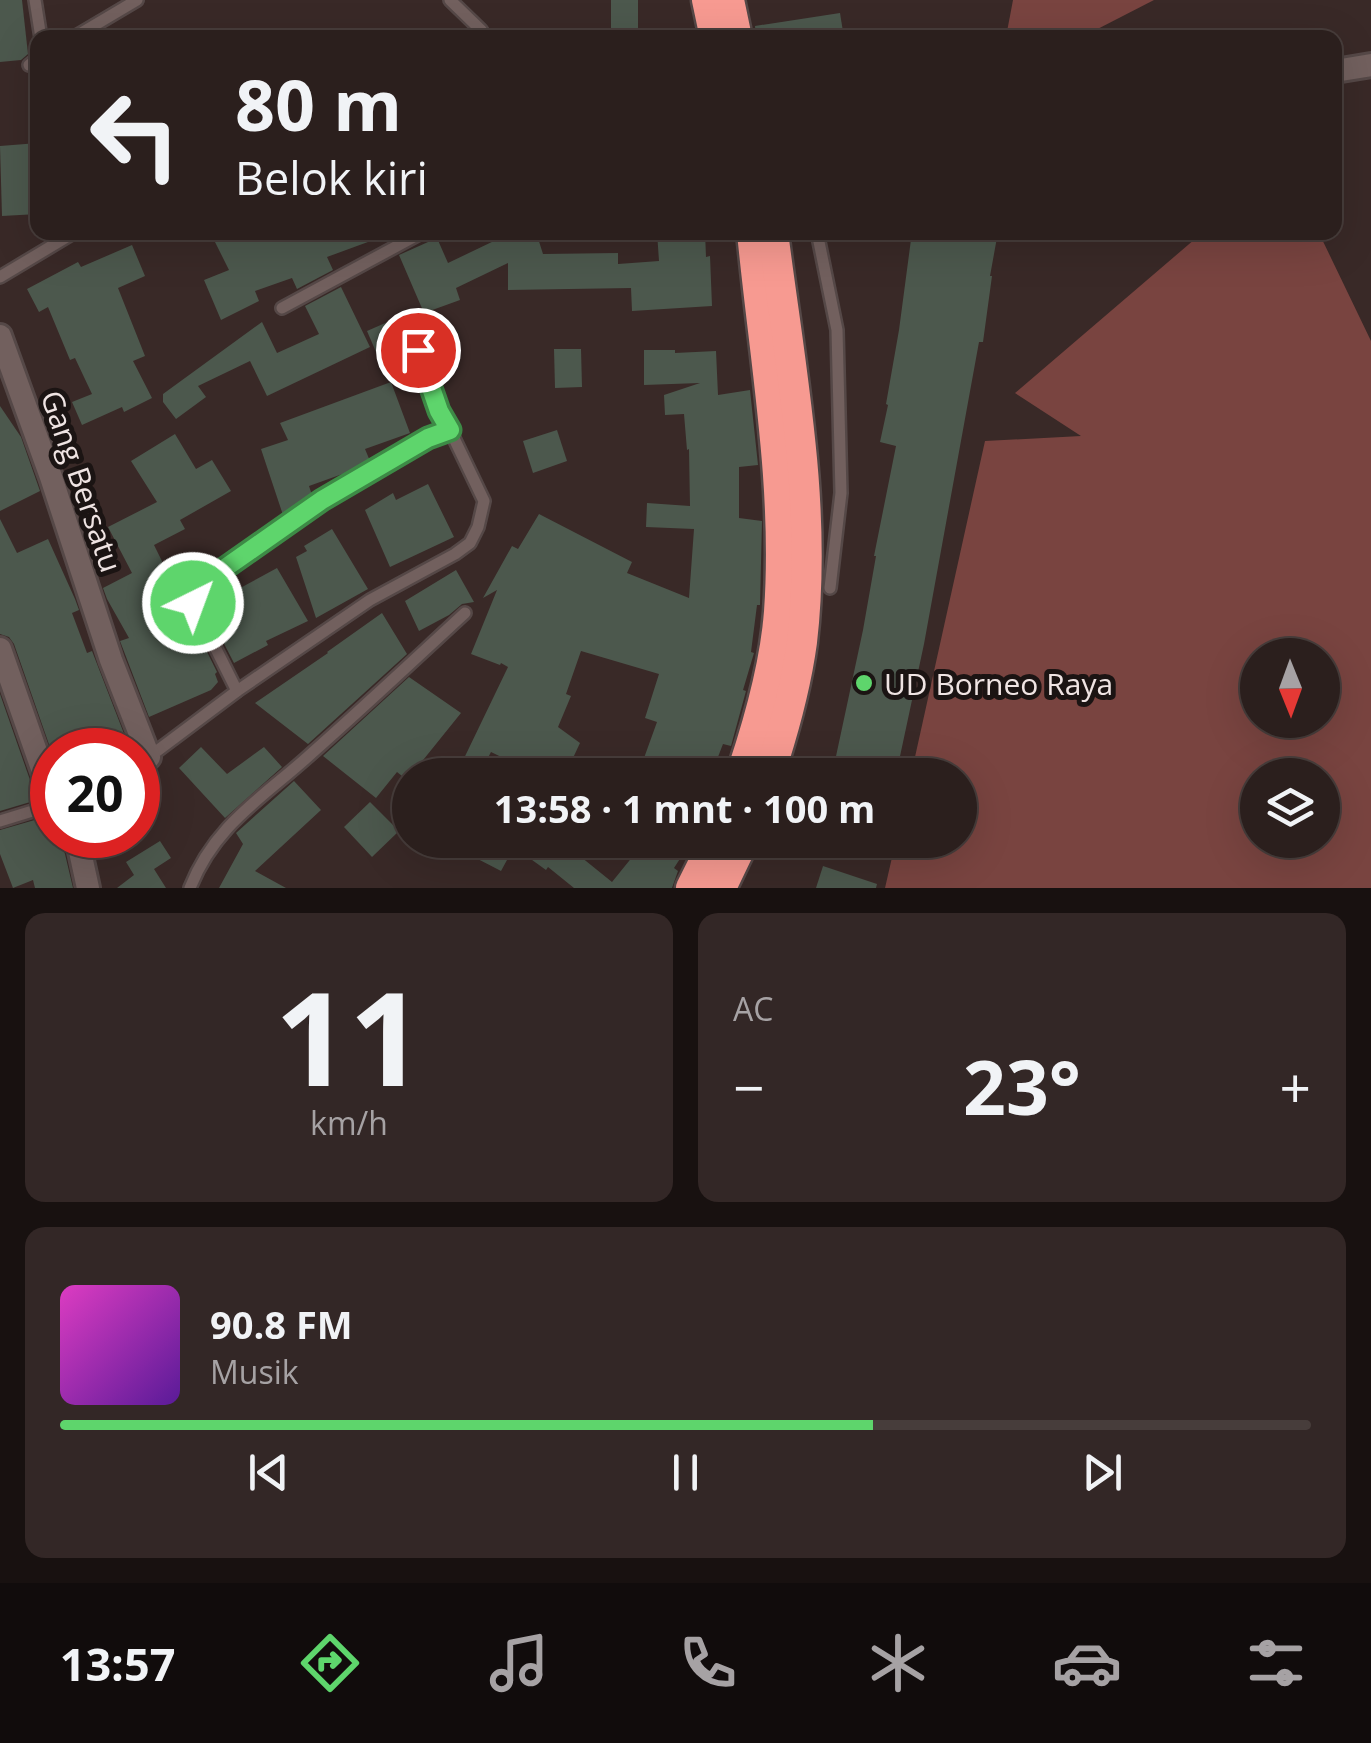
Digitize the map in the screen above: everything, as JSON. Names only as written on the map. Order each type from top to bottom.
[{"type":"highway","points":[[707,0],[713,30]]},
{"type":"highway","points":[[729,0],[735,30]]},
{"type":"highway","points":[[746,758],[775,643],[781,558],[778,466],[753,240]]},
{"type":"highway","points":[[774,240],[802,463],[806,555],[802,643],[774,758]]},
{"type":"highway","points":[[691,888],[706,858]]},
{"type":"highway","points":[[721,888],[735,858]]},
{"type":"street","points":[[1342,70],[1371,65]]},
{"type":"street","name":"Gang Bersatu","points":[[0,336],[133,728]]},
{"type":"street","points":[[0,648],[30,734]]},
{"type":"street","points":[[80,858],[88,888]]},
{"type":"lane","points":[[35,0],[40,30]]},
{"type":"lane","points":[[86,30],[136,0]]},
{"type":"lane","points":[[450,0],[481,30]]},
{"type":"lane","points":[[0,277],[61,240]]},
{"type":"lane","points":[[282,308],[408,240]]},
{"type":"lane","points":[[819,240],[837,330],[841,494],[830,588]]},
{"type":"lane","points":[[160,748],[370,600],[470,543],[484,502],[439,411],[408,320]]},
{"type":"lane","points":[[237,691],[197,612],[193,598],[198,587],[322,500],[428,438],[450,430]]},
{"type":"lane","points":[[190,888],[210,848],[230,823],[465,613]]},
{"type":"lane","points":[[0,820],[30,812]]},
{"type":"shaded area","points":[[1013,0],[1154,0],[1096,30],[1007,30]]},
{"type":"shaded area","points":[[1194,240],[1322,240],[1371,341],[1371,888],[885,888],[892,858],[977,858],[977,758],[915,758],[985,441],[1081,436],[1015,393]]},
{"type":"building","points":[[0,0],[22,0],[28,54],[21,60],[0,62]]},
{"type":"building","points":[[611,0],[638,0],[638,30],[611,30]]},
{"type":"building","points":[[840,13],[843,30],[755,30],[755,26]]},
{"type":"building","points":[[30,144],[30,214],[2,216],[0,146]]},
{"type":"building","points":[[214,240],[373,240],[327,257],[333,270],[297,289],[292,278],[255,291],[259,301],[221,320],[204,280],[229,270]]},
{"type":"building","points":[[438,240],[448,263],[496,240],[539,240],[543,254],[618,253],[618,264],[659,261],[658,240],[705,240],[706,257],[710,256],[712,306],[632,311],[631,288],[508,290],[508,263],[456,288],[460,300],[424,313],[399,255]]},
{"type":"building","points":[[911,240],[997,240],[983,342],[979,342],[900,758],[836,758],[896,446],[880,442]]},
{"type":"building","points":[[132,245],[145,276],[118,288],[145,356],[133,361],[152,398],[82,425],[72,402],[92,394],[75,358],[70,360],[48,307],[39,312],[27,289],[78,262],[81,267]]},
{"type":"building","points":[[341,287],[370,347],[267,396],[250,361],[198,386],[206,397],[176,419],[163,402],[163,394],[262,322],[277,353],[319,334],[305,306]]},
{"type":"building","points":[[399,317],[407,347],[379,359],[367,331]]},
{"type":"building","points":[[554,349],[581,349],[582,387],[555,388]]},
{"type":"building","points":[[644,350],[716,351],[718,395],[750,390],[758,465],[739,467],[739,518],[762,521],[760,605],[751,652],[754,653],[731,746],[723,744],[718,758],[644,758],[657,722],[645,718],[659,674],[581,651],[566,694],[571,696],[558,727],[580,743],[573,758],[503,758],[491,752],[488,758],[464,758],[508,667],[471,654],[497,590],[483,598],[512,546],[518,549],[539,514],[632,562],[627,573],[689,598],[694,529],[646,527],[647,503],[690,506],[684,414],[665,415],[664,395],[700,383],[644,385]]},
{"type":"building","points":[[391,382],[410,433],[365,449],[370,461],[349,474],[309,486],[312,495],[283,515],[261,449],[288,440],[280,423]]},
{"type":"building","points":[[0,406],[21,437],[40,491],[0,511]]},
{"type":"building","points":[[557,430],[567,461],[533,473],[523,441]]},
{"type":"building","points":[[175,434],[196,469],[212,460],[231,491],[180,520],[185,529],[154,545],[217,672],[218,682],[211,690],[149,717],[120,641],[129,638],[103,588],[132,573],[108,527],[157,502],[131,461]]},
{"type":"building","points":[[428,484],[454,537],[390,567],[365,510],[393,493],[396,500]]},
{"type":"building","points":[[0,519],[17,553],[48,539],[79,610],[72,613],[87,653],[92,651],[122,728],[43,728],[14,644],[0,634]]},
{"type":"building","points":[[332,529],[368,589],[316,618],[296,557],[307,551],[304,546]]},
{"type":"building","points":[[277,568],[308,621],[266,641],[268,645],[234,663],[205,607]]},
{"type":"building","points":[[456,570],[474,602],[462,604],[419,631],[405,601]]},
{"type":"building","points":[[382,613],[407,654],[308,744],[255,703],[328,653]]},
{"type":"building","points":[[409,677],[461,713],[425,758],[392,758],[392,778],[376,798],[323,756]]},
{"type":"building","points":[[0,694],[30,780],[30,802],[0,811]]},
{"type":"building","points":[[201,747],[227,774],[264,747],[282,767],[225,818],[179,768]]},
{"type":"building","points":[[294,781],[321,810],[255,871],[286,888],[219,888],[243,844],[236,833]]},
{"type":"building","points":[[370,802],[392,824],[392,838],[372,857],[344,827]]},
{"type":"building","points":[[30,821],[30,858],[66,858],[73,888],[35,888],[33,880],[13,888],[0,854],[0,830]]},
{"type":"building","points":[[160,841],[171,858],[154,869],[166,888],[117,888],[134,875],[126,862],[132,858],[160,858]]},
{"type":"building","points":[[476,858],[508,858],[501,871]]},
{"type":"building","points":[[529,858],[582,858],[612,882],[631,858],[680,858],[674,868],[678,871],[672,888],[574,888],[548,867],[546,870]]},
{"type":"building","points":[[823,866],[877,884],[876,888],[816,888]]},
{"type":"place","name":"UD Borneo Raya","points":[[864,683]]},
{"type":"route","points":[[193,603],[198,587],[322,500],[428,438],[450,430],[439,411],[418,350]]}]
